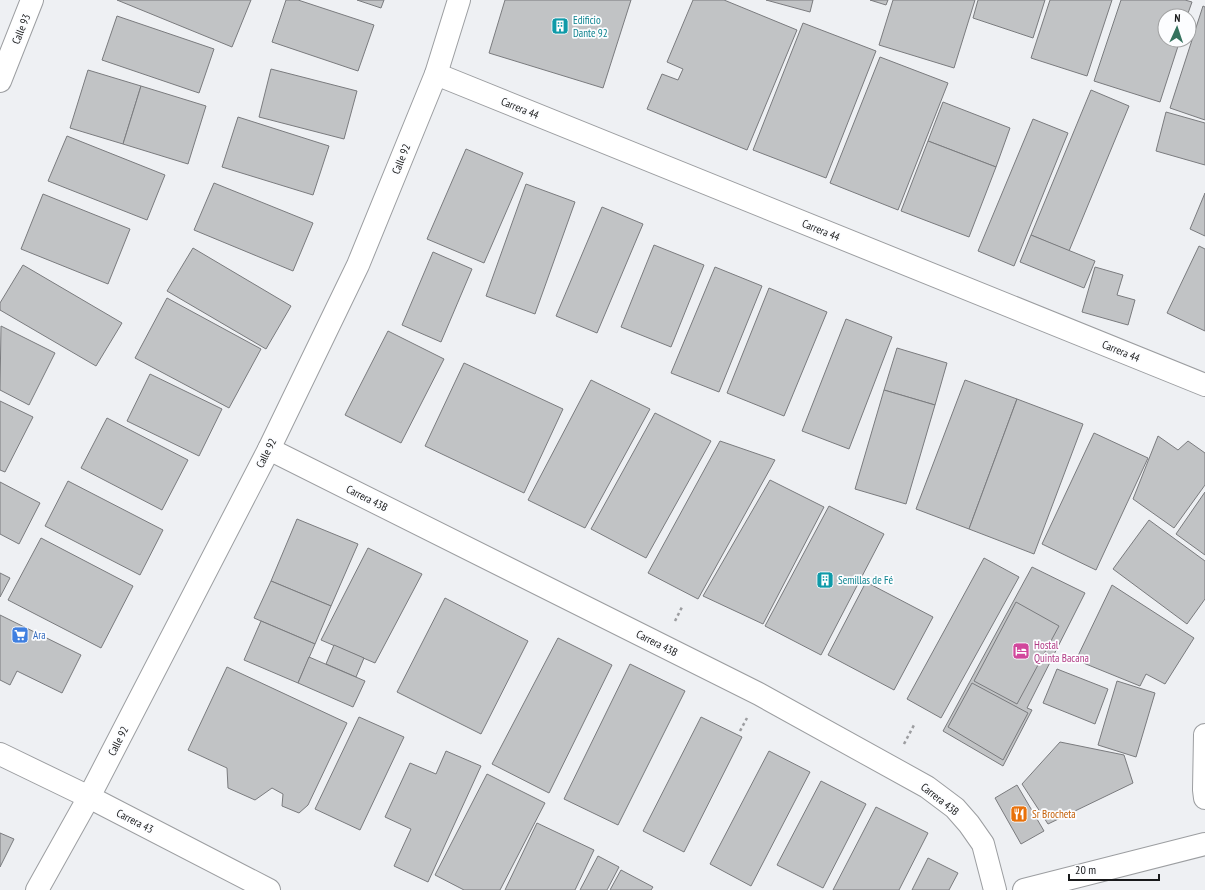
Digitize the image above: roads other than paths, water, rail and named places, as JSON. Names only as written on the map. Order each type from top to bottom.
[{"type":"street","name":"Calle 93","points":[[0,81],[32,0]]},
{"type":"street","name":"Calle 92","points":[[37,890],[89,797],[269,449],[358,265],[436,74],[460,0]]},
{"type":"street","name":"Carrera 44","points":[[436,74],[1205,385]]},
{"type":"street","name":"Carrera 43B","points":[[269,449],[759,694],[927,787],[956,808],[970,824],[983,844],[994,890]]},
{"type":"street","points":[[1205,735],[1205,798]]},
{"type":"street","name":"Carrera 43","points":[[0,754],[89,797],[269,890]]},
{"type":"street","points":[[1024,890],[1205,844]]},
{"type":"place","name":"Edificio Dante 92","points":[[560,26]]},
{"type":"place","name":"Semillas de Fé","points":[[825,580]]},
{"type":"place","name":"Ara","points":[[20,635]]},
{"type":"place","name":"Hostal Quinta Bacana","points":[[1021,651]]},
{"type":"place","name":"Sr Brocheta","points":[[1019,814]]}]
